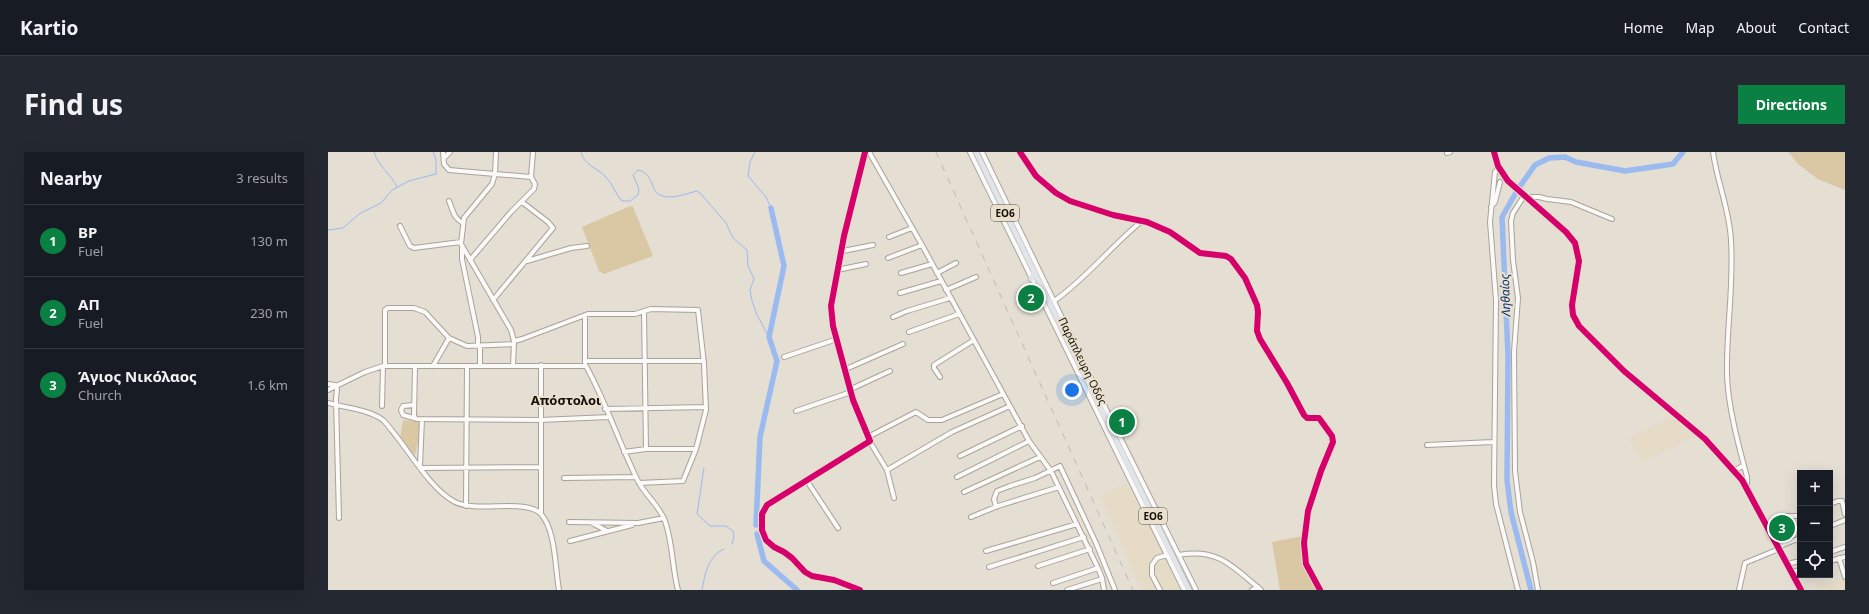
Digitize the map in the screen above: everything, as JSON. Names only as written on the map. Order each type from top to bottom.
[{"type":"main road","name":"ΕΟ6","points":[[978,152],[1034,273],[1051,302],[1189,590]]},
{"type":"main road","points":[[1031,279],[1034,273]]},
{"type":"main road","points":[[1043,302],[1051,302]]},
{"type":"main road","points":[[1117,442],[1119,436]]},
{"type":"street","points":[[442,152],[445,167],[451,171],[531,177]]},
{"type":"street","points":[[444,158],[450,152]]},
{"type":"street","points":[[480,366],[478,337],[462,258],[461,242],[465,216],[492,184],[495,174],[496,152]]},
{"type":"street","points":[[470,260],[511,212],[534,189],[535,184],[531,177],[532,152]]},
{"type":"street","points":[[865,152],[844,236],[843,251],[837,270],[831,306],[832,320],[851,391],[862,424],[869,440],[887,470],[894,498]]},
{"type":"street","points":[[869,152],[1029,440],[1050,471],[1090,549],[1102,579],[1104,590]]},
{"type":"street","name":"Παράπλευρη Οδός","points":[[970,152],[1184,590]]},
{"type":"street","points":[[978,152],[1051,302],[1085,275],[1123,236],[1142,221]]},
{"type":"street","points":[[1020,152],[1036,176],[1063,197],[1076,204],[1113,216],[1142,221],[1167,230],[1200,253],[1226,256],[1231,259],[1245,278],[1257,305],[1257,331],[1262,343],[1290,388],[1304,415],[1307,418],[1319,418],[1332,436],[1333,442],[1318,477],[1305,527],[1305,561],[1320,590]]},
{"type":"street","points":[[1494,152],[1499,168],[1511,184],[1569,234],[1577,248],[1579,265],[1572,304],[1576,321],[1582,331],[1630,375],[1698,432],[1747,486],[1800,589],[1794,590]]},
{"type":"street","points":[[1713,152],[1731,230],[1732,263],[1728,318],[1727,380],[1748,482],[1747,486]]},
{"type":"street","points":[[1499,168],[1495,171],[1490,222],[1496,300],[1493,442],[1496,504],[1518,590]]},
{"type":"street","points":[[1494,183],[1500,182],[1506,178]]},
{"type":"street","points":[[1491,207],[1495,202],[1500,182]]},
{"type":"street","points":[[1524,195],[1513,213],[1511,221],[1513,260],[1518,298],[1514,352],[1515,471],[1520,512],[1533,562],[1538,590]]},
{"type":"street","points":[[1529,200],[1533,197],[1539,197],[1571,202],[1612,219]]},
{"type":"street","points":[[449,201],[453,214],[463,223]]},
{"type":"street","points":[[493,300],[554,228],[522,202]]},
{"type":"street","points":[[400,226],[410,246],[414,248],[461,242]]},
{"type":"street","points":[[889,236],[912,228]]},
{"type":"street","points":[[843,251],[873,245]]},
{"type":"street","points":[[888,258],[922,245]]},
{"type":"street","points":[[527,261],[571,248],[587,246]]},
{"type":"street","points":[[462,248],[511,330],[514,342],[514,366]]},
{"type":"street","points":[[937,273],[956,263]]},
{"type":"street","points":[[837,270],[866,264]]},
{"type":"street","points":[[901,273],[932,264]]},
{"type":"street","points":[[946,290],[976,277]]},
{"type":"street","points":[[900,293],[941,280]]},
{"type":"street","points":[[893,317],[907,311],[950,298]]},
{"type":"street","points":[[382,406],[386,310],[388,308],[414,308],[425,312],[449,338],[467,346],[479,346],[522,340],[585,315],[635,314],[651,309],[698,310],[704,361],[706,408],[696,448],[683,481],[639,483]]},
{"type":"street","points":[[644,311],[646,361],[646,449]]},
{"type":"street","points":[[909,332],[959,314]]},
{"type":"street","points":[[585,315],[585,363],[587,369],[639,483],[655,503],[664,518],[669,536],[673,569],[678,590]]},
{"type":"street","points":[[433,366],[449,338]]},
{"type":"street","points":[[784,357],[837,339]]},
{"type":"street","points":[[940,377],[934,368],[934,365],[974,340]]},
{"type":"street","points":[[846,369],[903,344]]},
{"type":"street","points":[[328,390],[364,372],[384,366],[514,366],[646,361],[704,361]]},
{"type":"street","points":[[541,365],[541,514]]},
{"type":"street","points":[[414,418],[415,366]]},
{"type":"street","points":[[466,506],[467,366]]},
{"type":"street","points":[[796,411],[851,391],[890,371]]},
{"type":"street","points":[[328,384],[336,387]]},
{"type":"street","points":[[336,387],[339,518]]},
{"type":"street","points":[[860,590],[834,580],[812,576],[804,572],[788,554],[774,547],[763,534],[762,514],[764,508],[869,440],[916,412],[928,420],[942,420],[1003,394]]},
{"type":"street","points":[[328,403],[366,413],[382,420],[446,496],[466,506],[522,507],[534,509],[541,514],[546,522],[553,545],[559,590]]},
{"type":"street","points":[[414,405],[404,406],[401,410],[403,415],[422,419],[540,420],[609,417]]},
{"type":"street","points":[[887,470],[952,432],[1010,406]]},
{"type":"street","points":[[605,409],[706,408]]},
{"type":"street","name":"Παράπλευρη Οδός","points":[[1105,413],[1119,436],[1196,590]]},
{"type":"street","points":[[421,467],[422,419]]},
{"type":"street","points":[[960,456],[1022,426]]},
{"type":"street","points":[[957,478],[1029,440]]},
{"type":"street","points":[[1427,445],[1493,442]]},
{"type":"street","points":[[624,452],[646,449],[696,448]]},
{"type":"street","points":[[964,492],[1040,457]]},
{"type":"street","points":[[1734,471],[1744,465]]},
{"type":"street","points":[[421,467],[541,467]]},
{"type":"street","points":[[996,507],[994,499],[997,491],[1061,467],[1115,590]]},
{"type":"street","points":[[564,478],[636,477]]},
{"type":"street","points":[[807,481],[838,528]]},
{"type":"street","points":[[971,517],[996,507],[1058,487]]},
{"type":"street","points":[[1833,503],[1842,501],[1845,514]]},
{"type":"street","points":[[1768,528],[1783,516],[1797,516]]},
{"type":"street","points":[[569,522],[638,523],[653,522],[664,518]]},
{"type":"street","points":[[1833,525],[1845,520]]},
{"type":"street","points":[[986,551],[1086,522]]},
{"type":"street","points":[[591,523],[608,532]]},
{"type":"street","points":[[570,541],[638,523]]},
{"type":"street","points":[[989,567],[1084,537]]},
{"type":"street","points":[[1739,590],[1744,564],[1797,539]]},
{"type":"street","points":[[1833,551],[1845,547]]},
{"type":"street","points":[[1038,566],[1090,549]]},
{"type":"street","points":[[1179,555],[1197,554],[1222,558],[1259,589]]},
{"type":"street","points":[[1160,590],[1152,575],[1152,566],[1157,558],[1167,555]]},
{"type":"street","points":[[1833,560],[1845,557]]},
{"type":"street","points":[[1839,558],[1845,577]]},
{"type":"street","points":[[1787,564],[1797,562]]},
{"type":"street","points":[[1053,583],[1098,568]]},
{"type":"street","points":[[1791,572],[1797,571]]},
{"type":"street","points":[[1067,590],[1102,579]]},
{"type":"street","points":[[1252,590],[1259,589]]},
{"type":"shaded area","points":[[1788,152],[1845,152],[1845,190],[1818,179],[1799,165]]},
{"type":"shaded area","points":[[630,206],[633,207],[653,256],[604,274],[599,271],[582,227]]},
{"type":"shaded area","points":[[1671,416],[1695,436],[1642,463],[1629,438]]},
{"type":"shaded area","points":[[403,420],[419,422],[419,436],[415,455],[400,439]]},
{"type":"shaded area","points":[[1126,483],[1160,547],[1179,590],[1141,590],[1101,496]]},
{"type":"shaded area","points":[[1303,536],[1303,554],[1318,590],[1280,590],[1272,542]]},
{"type":"shaded area","points":[[1844,578],[1845,590],[1817,590],[1815,583],[1824,581],[1825,584]]},
{"type":"waterway","points":[[374,152],[378,162],[397,187]]},
{"type":"waterway","points":[[328,230],[343,228],[359,214],[381,203],[392,190],[409,181],[436,174],[436,160],[433,152]]},
{"type":"waterway","points":[[581,152],[585,160],[603,174],[622,201],[630,201],[638,195],[639,189],[633,175],[638,170],[647,175],[655,190],[660,195],[673,197],[697,191],[700,193],[726,223],[733,238],[747,250],[748,266],[754,279],[750,290],[752,301],[757,315],[769,337]]},
{"type":"waterway","points":[[755,152],[750,162],[748,176],[766,197],[771,208]]},
{"type":"waterway","name":"Ληθαίος","points":[[1531,590],[1511,512],[1507,480],[1508,355],[1502,217],[1518,189],[1535,165],[1549,158],[1565,157],[1576,162],[1625,171],[1673,164],[1683,152]]},
{"type":"waterway","points":[[756,525],[760,437],[777,361],[769,337],[784,266],[771,208]]},
{"type":"waterway","points":[[704,468],[697,514],[710,526],[726,526],[733,531],[734,537],[732,544]]},
{"type":"waterway","points":[[757,534],[764,561],[797,590]]},
{"type":"waterway","points":[[702,590],[708,566],[714,556],[724,549]]},
{"type":"railway","points":[[936,152],[1133,590]]},
{"type":"cycle path","points":[[860,590],[834,580],[812,576],[805,572],[792,558],[774,547],[766,540],[762,530],[762,514],[767,505],[870,441],[853,400],[833,326],[831,306],[844,236],[865,152]]},
{"type":"cycle path","points":[[1020,152],[1036,176],[1056,193],[1070,201],[1113,215],[1147,222],[1170,232],[1200,253],[1226,256],[1231,259],[1245,278],[1257,305],[1257,331],[1260,339],[1287,383],[1304,415],[1307,418],[1319,418],[1332,436],[1333,442],[1321,471],[1308,511],[1304,543],[1306,564],[1320,590]]},
{"type":"cycle path","points":[[1494,152],[1498,166],[1508,181],[1566,232],[1575,243],[1579,261],[1572,305],[1573,315],[1579,326],[1624,371],[1705,439],[1742,480],[1801,590]]},
{"type":"place","name":"ΑΠ","points":[[1031,298]]},
{"type":"place","name":"BP","points":[[1122,422]]},
{"type":"place","name":"Άγιος Νικόλαος","points":[[1782,528]]},
{"type":"district","name":"Απόστολοι","points":[[566,400]]}]
